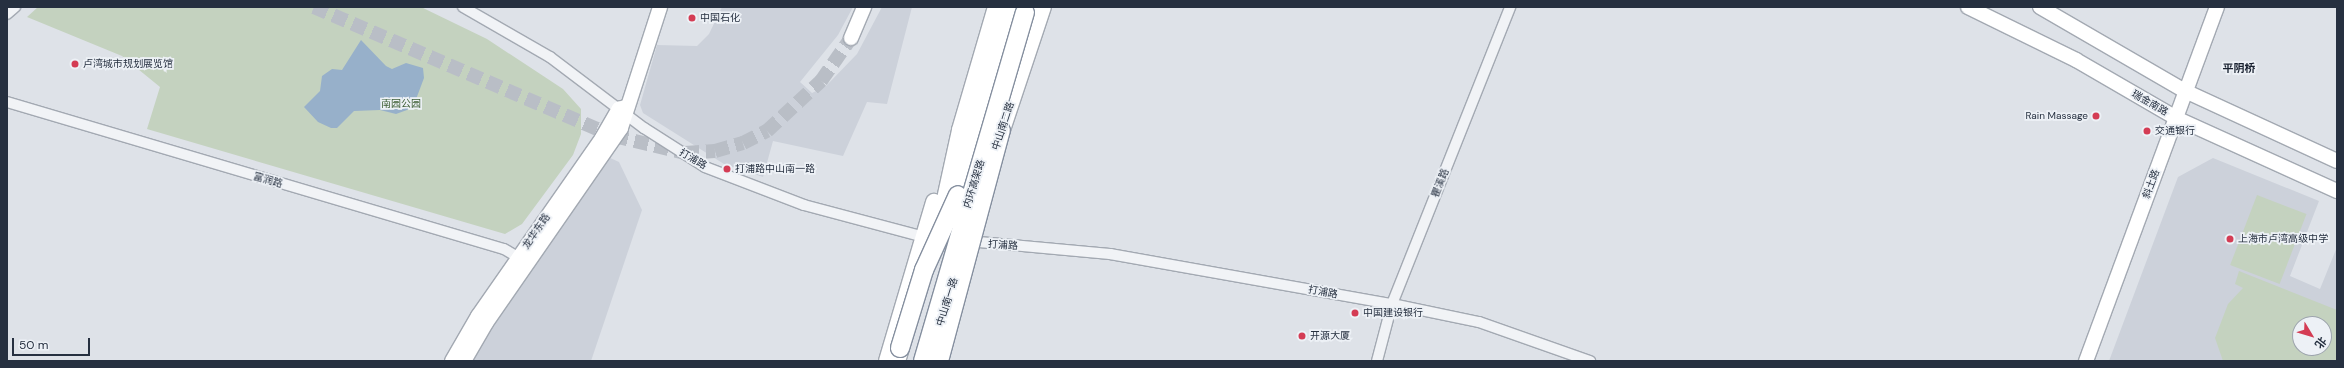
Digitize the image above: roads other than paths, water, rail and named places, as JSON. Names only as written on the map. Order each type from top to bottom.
[{"type":"highway","name":"内环高架路","points":[[910,361],[958,195],[1021,9]]},
{"type":"highway","name":"内环高架路","points":[[923,361],[1021,9]]},
{"type":"highway","points":[[939,361],[997,151],[1021,9]]},
{"type":"highway","points":[[896,361],[924,270],[958,195]]},
{"type":"main road","name":"龙华东路","points":[[452,361],[523,259],[612,144],[660,7]]},
{"type":"main road","points":[[851,38],[864,7]]},
{"type":"main road","points":[[900,361],[929,238],[942,174],[960,130],[996,7]]},
{"type":"main road","name":"中山南二路","points":[[965,243],[1043,7]]},
{"type":"main road","name":"瑞金南路","points":[[1968,7],[2076,60],[2176,118],[2337,191]]},
{"type":"main road","points":[[2040,7],[2185,92],[2337,161]]},
{"type":"main road","name":"斜土路","points":[[2086,361],[2216,7]]},
{"type":"main road","points":[[887,361],[929,238]]},
{"type":"main road","points":[[946,361],[972,268],[965,243]]},
{"type":"main road","name":"中山南一路","points":[[929,361],[965,243]]},
{"type":"main road","name":"龙华东路","points":[[464,361],[523,259]]},
{"type":"street","points":[[7,14],[15,7]]},
{"type":"street","name":"打浦路","points":[[463,7],[519,37],[705,167],[750,186],[847,218],[929,238],[965,243],[1110,254],[1392,304],[1479,322],[1590,361]]},
{"type":"street","name":"瞿溪路","points":[[1377,361],[1392,304],[1510,7]]},
{"type":"street","name":"富润路","points":[[7,102],[523,259]]},
{"type":"water","points":[[361,40],[386,66],[392,69],[406,63],[423,68],[424,78],[415,102],[407,110],[396,114],[380,110],[354,111],[337,128],[331,128],[318,122],[304,107],[320,91],[322,76],[332,69],[342,70]]},
{"type":"tunnel","points":[[314,7],[614,136],[685,153],[715,151],[743,143],[767,131],[821,81],[851,38]]},
{"type":"place","name":"中国石化","points":[[692,18]]},
{"type":"place","name":"卢湾城市规划展览馆","points":[[75,64]]},
{"type":"place","name":"Rain Massage","points":[[2096,116]]},
{"type":"place","name":"交通银行","points":[[2147,131]]},
{"type":"place","name":"打浦路中山南一路","points":[[727,169]]},
{"type":"place","name":"上海市卢湾高级中学","points":[[2230,239]]},
{"type":"place","name":"中国建设银行","points":[[1355,313]]},
{"type":"place","name":"开源大厦","points":[[1302,336]]},
{"type":"district","name":"平阴桥","points":[[2239,68]]},
{"type":"park label","name":"南园公园","points":[[401,104]]}]
